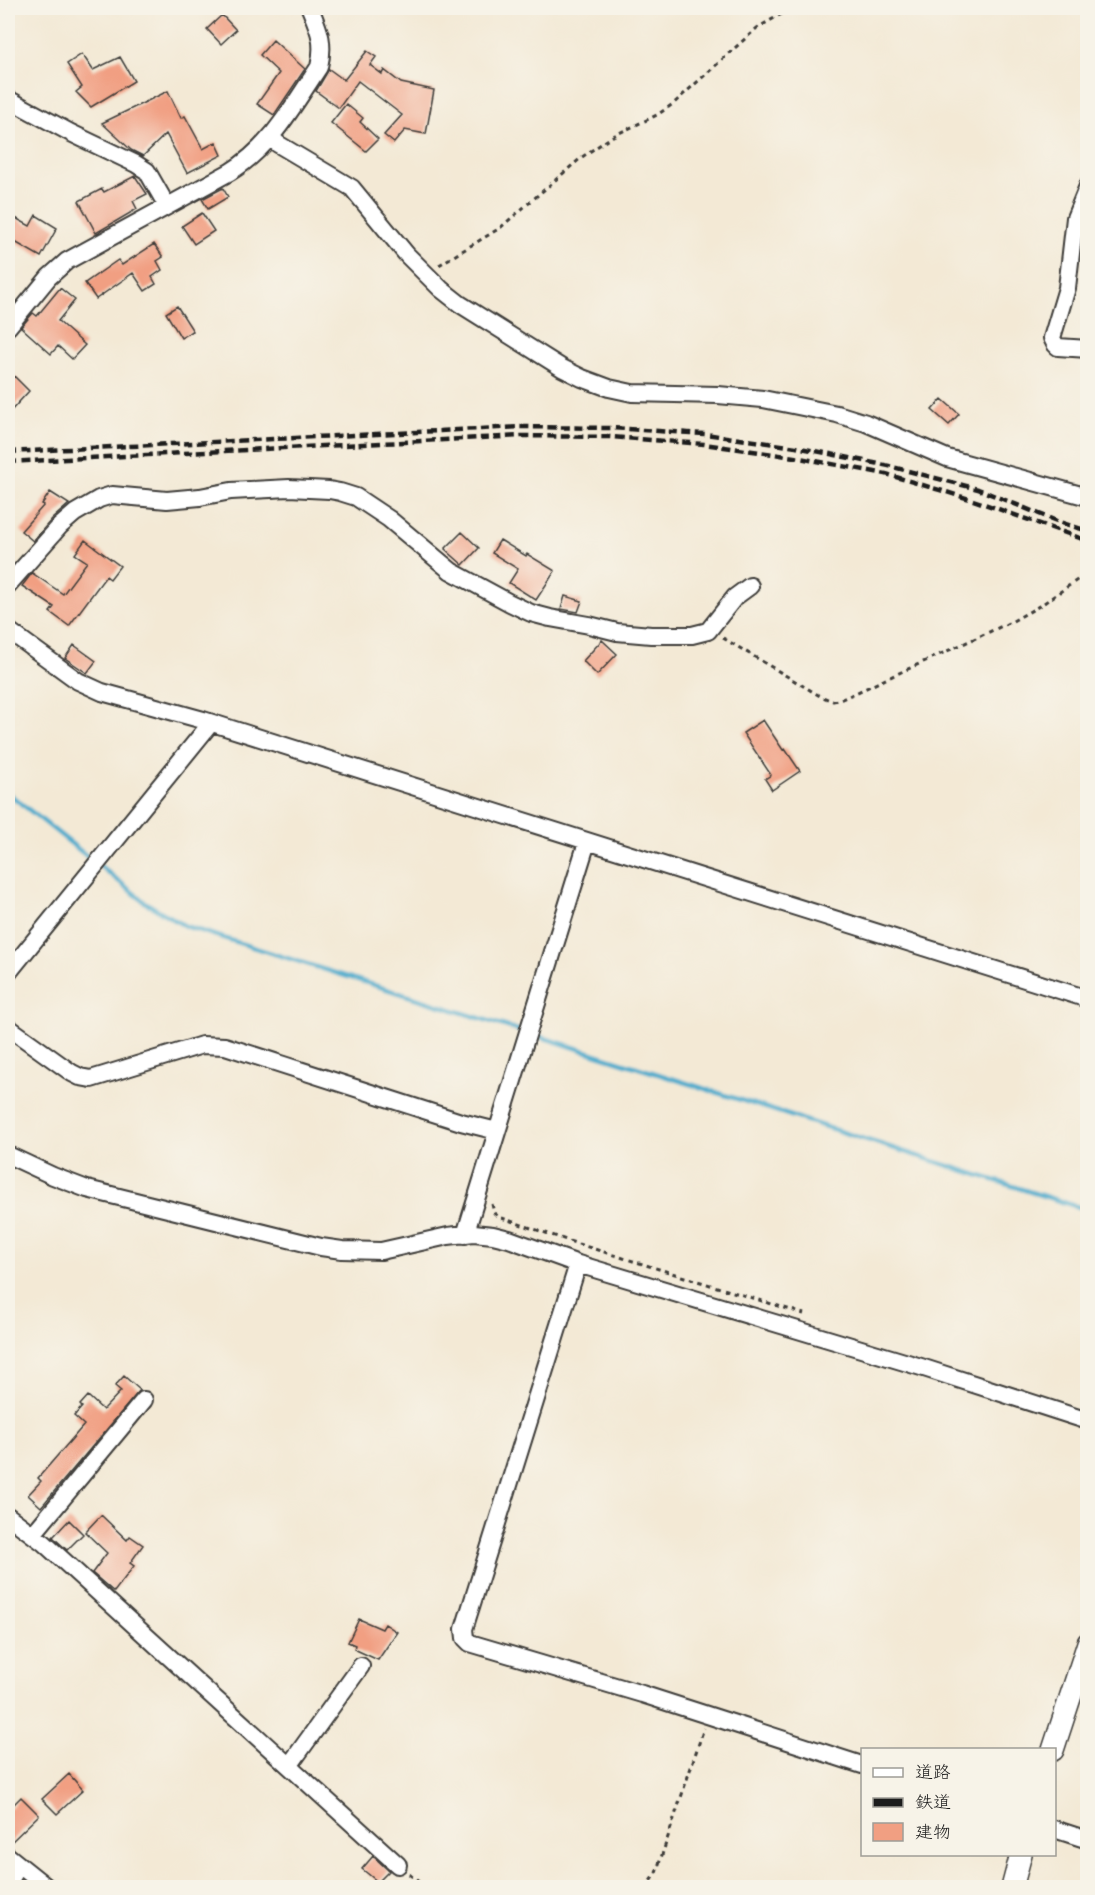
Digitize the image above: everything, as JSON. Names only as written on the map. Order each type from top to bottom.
[{"type":"street","points":[[8,327],[49,277],[67,261],[242,165],[271,137],[319,67],[322,41],[310,8]]},
{"type":"street","points":[[8,99],[147,171],[168,206]]},
{"type":"street","points":[[271,137],[278,144],[352,188],[425,275],[460,304],[561,368],[609,388],[645,394],[718,395],[763,399],[837,414],[866,423],[947,458],[1088,497]]},
{"type":"street","points":[[1088,186],[1075,218],[1067,288],[1052,338],[1058,347],[1088,350]]},
{"type":"street","points":[[8,585],[60,526],[75,513],[99,499],[112,495],[167,500],[231,491],[314,488],[340,492],[370,505],[451,571],[531,613],[617,632],[692,634],[708,631],[735,597],[750,586]]},
{"type":"street","points":[[8,630],[78,681],[102,693],[211,723],[1088,999]]},
{"type":"street","points":[[8,973],[211,723]]},
{"type":"street","points":[[465,1234],[587,842]]},
{"type":"street","points":[[8,1028],[80,1077],[96,1078],[202,1045],[225,1046],[461,1122],[497,1131]]},
{"type":"street","points":[[8,1155],[87,1189],[321,1247],[381,1251],[465,1234],[493,1235],[578,1264],[921,1367],[1088,1421]]},
{"type":"street","points":[[578,1264],[498,1516],[465,1629],[465,1638],[470,1642],[861,1765]]},
{"type":"street","points":[[33,1534],[144,1400]]},
{"type":"street","points":[[8,1516],[33,1534],[398,1865]]},
{"type":"street","points":[[1053,1748],[1088,1643]]},
{"type":"street","points":[[289,1766],[361,1666]]},
{"type":"street","points":[[1056,1830],[1088,1840]]},
{"type":"street","points":[[1012,1887],[1020,1856]]},
{"type":"street","points":[[8,1884],[13,1860],[48,1887]]},
{"type":"path","points":[[425,275],[500,228],[582,158],[613,136],[657,115],[673,104],[757,28],[792,8]]},
{"type":"path","points":[[708,631],[736,645],[820,696],[833,701],[842,699],[1011,621],[1080,578],[1088,580]]},
{"type":"path","points":[[492,1197],[492,1209],[499,1217],[804,1314]]},
{"type":"path","points":[[645,1887],[656,1873],[708,1715]]},
{"type":"path","points":[[398,1865],[426,1887]]},
{"type":"building","points":[[222,15],[236,30],[221,44],[207,29]]},
{"type":"building","points":[[273,40],[305,69],[274,115],[257,104],[279,73],[260,55]]},
{"type":"building","points":[[367,51],[376,57],[370,65],[382,74],[384,70],[401,83],[434,90],[426,134],[405,130],[394,143],[384,135],[402,115],[358,81],[339,108],[316,91],[329,69],[344,80]]},
{"type":"building","points":[[82,54],[93,70],[120,57],[134,81],[91,107],[76,92],[82,87],[67,64]]},
{"type":"building","points":[[168,91],[181,118],[185,116],[203,149],[216,142],[222,155],[187,173],[166,134],[143,156],[131,150],[102,123]]},
{"type":"building","points":[[346,104],[363,118],[360,122],[378,139],[366,151],[331,123]]},
{"type":"building","points":[[135,176],[147,194],[133,201],[137,209],[96,233],[79,201],[102,189],[104,192]]},
{"type":"building","points":[[223,188],[228,197],[208,209],[202,199]]},
{"type":"building","points":[[202,213],[214,231],[194,244],[182,226]]},
{"type":"building","points":[[8,214],[30,226],[36,215],[57,228],[41,257],[8,238]]},
{"type":"building","points":[[154,244],[163,257],[157,261],[162,270],[152,277],[156,284],[145,291],[133,273],[96,299],[85,283],[118,260],[122,265]]},
{"type":"building","points":[[60,288],[75,300],[58,321],[85,345],[72,359],[58,346],[51,354],[21,327],[33,313],[37,316]]},
{"type":"building","points":[[177,306],[193,331],[181,338],[166,313]]},
{"type":"building","points":[[14,376],[29,391],[8,414],[8,383]]},
{"type":"building","points":[[942,399],[959,414],[949,425],[932,410]]},
{"type":"building","points":[[50,492],[69,504],[33,541],[21,531],[44,505],[42,504]]},
{"type":"building","points":[[462,532],[479,548],[463,565],[445,549]]},
{"type":"building","points":[[85,540],[120,566],[110,579],[106,576],[69,626],[50,612],[54,607],[22,586],[32,573],[63,594],[87,562],[75,554]]},
{"type":"building","points":[[500,540],[555,571],[536,600],[509,583],[518,569],[492,553]]},
{"type":"building","points":[[565,596],[582,601],[578,612],[561,609]]},
{"type":"building","points":[[602,640],[617,654],[597,675],[583,661]]},
{"type":"building","points":[[74,645],[96,661],[87,673],[65,658]]},
{"type":"building","points":[[763,720],[800,771],[772,790],[765,779],[771,775],[743,733]]},
{"type":"building","points":[[124,1376],[140,1390],[41,1507],[28,1495],[41,1481],[38,1478],[84,1425],[74,1416],[82,1407],[80,1405],[88,1396],[103,1410],[121,1391],[115,1386]]},
{"type":"building","points":[[101,1515],[127,1540],[130,1536],[143,1545],[130,1563],[134,1566],[114,1592],[92,1573],[107,1553],[85,1532]]},
{"type":"building","points":[[69,1520],[83,1534],[67,1550],[53,1537]]},
{"type":"building","points":[[359,1619],[382,1629],[385,1624],[397,1632],[378,1660],[354,1649],[355,1645],[348,1642]]},
{"type":"building","points":[[69,1774],[83,1790],[57,1814],[42,1799]]},
{"type":"building","points":[[21,1797],[39,1815],[8,1845],[8,1810]]},
{"type":"building","points":[[373,1856],[389,1871],[378,1882],[362,1869]]},
{"type":"waterway","points":[[8,793],[93,861]]},
{"type":"waterway","points":[[100,866],[146,903],[185,926],[524,1032]]},
{"type":"waterway","points":[[532,1034],[1088,1210]]},
{"type":"railway","points":[[8,452],[520,427],[611,428],[705,434],[796,447],[889,466],[978,489],[1059,522],[1088,531]]},
{"type":"railway","points":[[8,462],[521,436],[610,437],[704,444],[794,457],[886,474],[973,500],[1088,541]]}]
